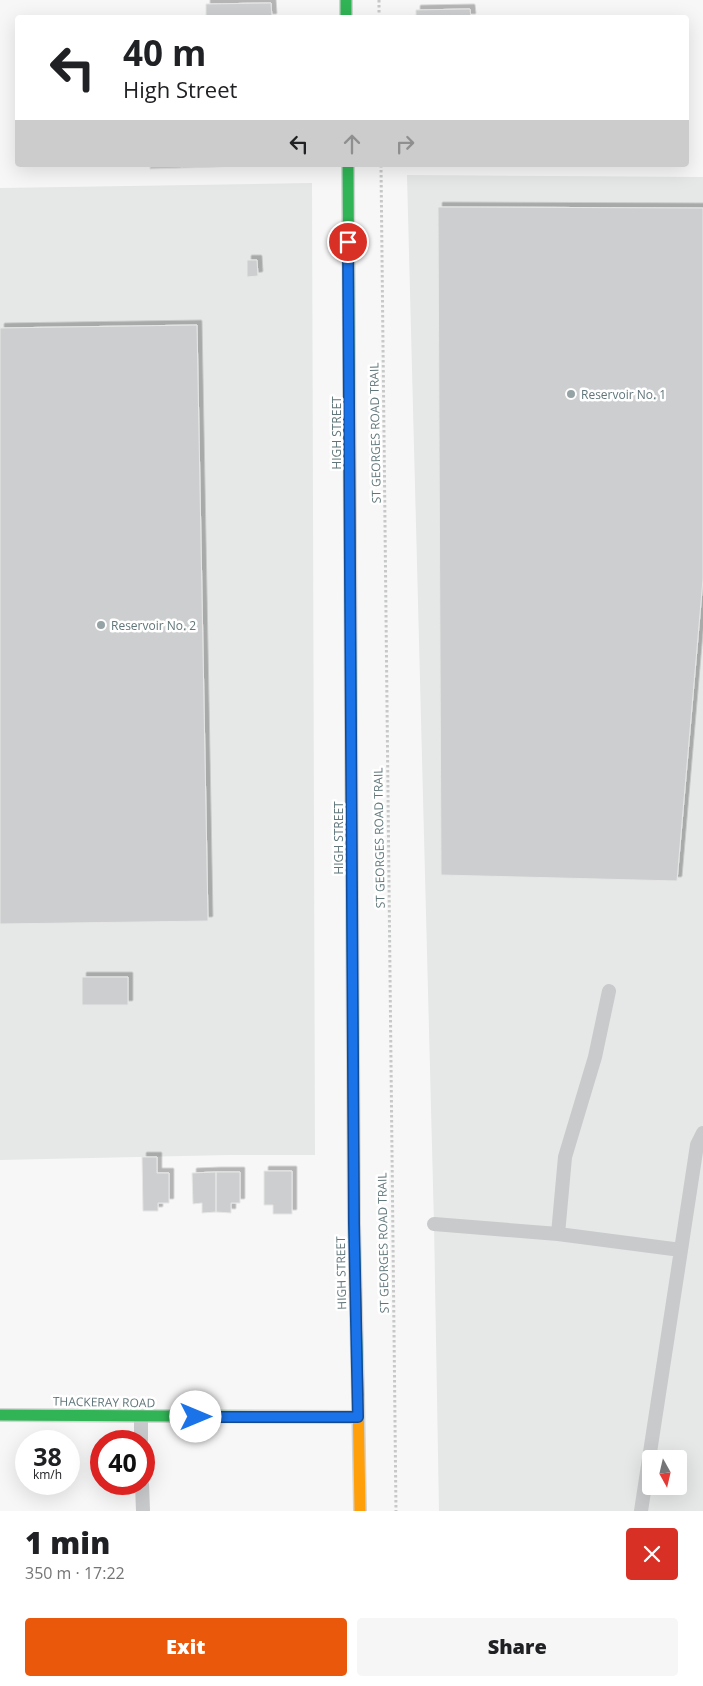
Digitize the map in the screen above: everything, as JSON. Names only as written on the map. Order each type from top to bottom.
[{"type":"main road","points":[[346,0],[346,15]]},
{"type":"main road","name":"HIGH STREET","points":[[348,167],[354,1213],[360,1511]]},
{"type":"main road","name":"THACKERAY ROAD","points":[[0,1415],[358,1417]]},
{"type":"lane","points":[[558,1234],[565,1157],[595,1057],[609,991]]},
{"type":"lane","points":[[641,1511],[682,1250],[696,1144],[703,1133]]},
{"type":"lane","points":[[434,1224],[558,1234],[682,1250]]},
{"type":"lane","points":[[141,1416],[141,1430]]},
{"type":"lane","points":[[142,1495],[143,1511]]},
{"type":"path","points":[[379,0],[379,15]]},
{"type":"path","name":"ST GEORGES ROAD TRAIL","points":[[381,167],[396,1511]]},
{"type":"shaded area","points":[[407,175],[703,177],[703,1511],[439,1511],[434,1224]]},
{"type":"shaded area","points":[[312,183],[315,1155],[0,1160],[0,188]]},
{"type":"building","points":[[271,3],[272,15],[206,15],[206,4]]},
{"type":"building","points":[[470,9],[471,15],[416,15],[416,10]]},
{"type":"building","points":[[150,167],[182,167],[182,168],[150,169]]},
{"type":"building","points":[[182,167],[215,167],[182,168]]},
{"type":"building","name":"Reservoir No. 1","points":[[438,207],[703,208],[703,579],[677,881],[441,875]]},
{"type":"building","points":[[247,260],[257,260],[258,276],[247,277]]},
{"type":"building","name":"Reservoir No. 2","points":[[197,325],[208,921],[0,924],[0,328]]},
{"type":"building","points":[[82,977],[128,977],[128,1005],[82,1005]]},
{"type":"building","points":[[142,1157],[157,1157],[157,1173],[169,1173],[169,1203],[158,1203],[158,1211],[143,1211]]},
{"type":"building","points":[[264,1171],[292,1171],[292,1214],[273,1214],[273,1205],[264,1205]]},
{"type":"building","points":[[216,1172],[240,1172],[240,1203],[231,1203],[231,1213],[216,1212]]},
{"type":"building","points":[[216,1172],[216,1212],[202,1213],[202,1203],[193,1204],[192,1173]]},
{"type":"traffic: fast","points":[[346,0],[346,15]]},
{"type":"traffic: fast","points":[[348,167],[351,722]]},
{"type":"traffic: fast","points":[[352,893],[354,1223],[358,1395]]},
{"type":"traffic: fast","points":[[0,1415],[358,1417]]},
{"type":"traffic: slow","points":[[351,722],[352,893]]},
{"type":"traffic: slow","points":[[358,1395],[360,1511]]},
{"type":"place","name":"Reservoir No. 1","points":[[571,394]]},
{"type":"place","name":"Reservoir No. 2","points":[[101,625]]},
{"type":"route","points":[[196,1417],[358,1417],[354,1223],[348,242]]}]
